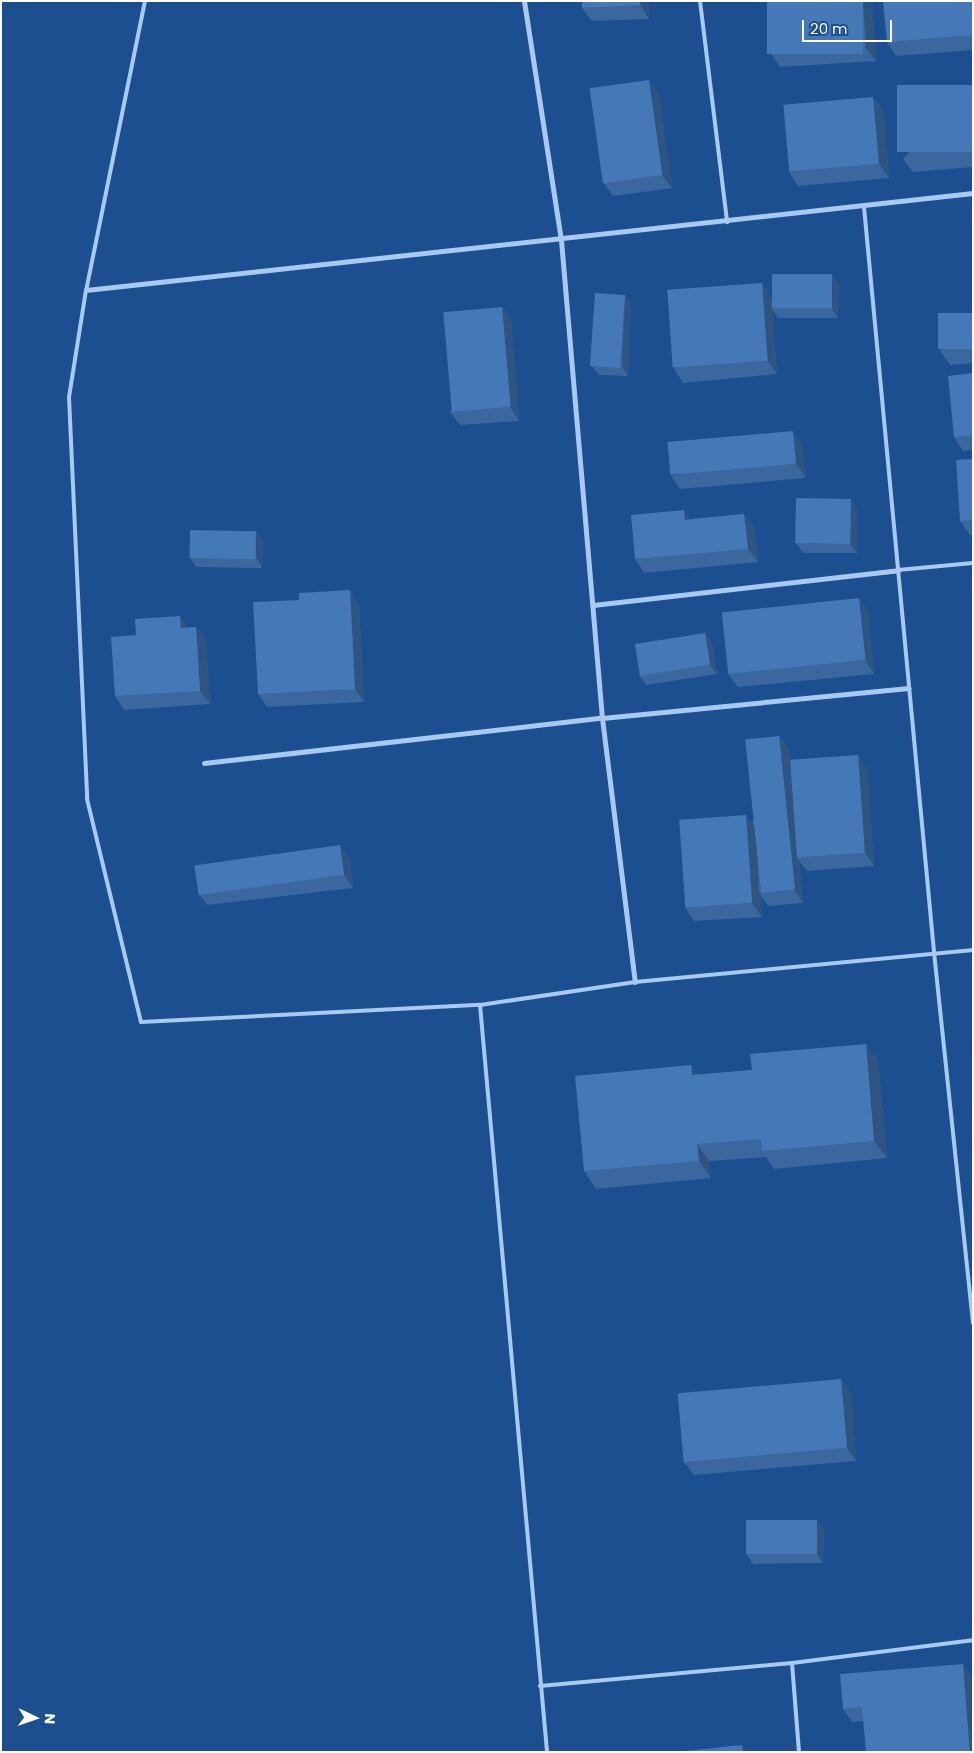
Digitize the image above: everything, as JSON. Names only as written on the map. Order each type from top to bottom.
[{"type":"street","points":[[524,1],[561,240],[602,718],[635,982]]},
{"type":"street","points":[[86,290],[727,222],[973,193]]},
{"type":"street","points":[[593,605],[898,570]]},
{"type":"street","points":[[204,763],[602,718],[909,688]]},
{"type":"lane","points":[[145,1],[86,290],[69,397],[87,799],[141,1022],[480,1005],[635,982],[934,952],[973,950]]},
{"type":"lane","points":[[700,1],[727,222]]},
{"type":"lane","points":[[864,207],[934,952],[973,1323]]},
{"type":"lane","points":[[898,570],[973,563]]},
{"type":"lane","points":[[480,1005],[547,1752]]},
{"type":"lane","points":[[540,1686],[792,1663],[973,1640]]},
{"type":"lane","points":[[792,1663],[799,1752]]},
{"type":"building","points":[[582,1],[640,1],[640,5],[582,8]]},
{"type":"building","points":[[767,1],[863,1],[863,54],[767,54]]},
{"type":"building","points":[[883,1],[973,1],[973,35],[887,42]]},
{"type":"building","points":[[649,80],[662,175],[603,183],[590,88]]},
{"type":"building","points":[[897,85],[973,85],[973,152],[897,152]]},
{"type":"building","points":[[873,97],[879,164],[789,172],[783,105]]},
{"type":"building","points":[[772,274],[832,274],[832,308],[772,308]]},
{"type":"building","points":[[762,283],[767,361],[673,367],[667,290]]},
{"type":"building","points":[[595,293],[625,295],[620,368],[590,366]]},
{"type":"building","points":[[502,307],[511,407],[452,412],[443,312]]},
{"type":"building","points":[[938,313],[973,313],[973,349],[938,349]]},
{"type":"building","points":[[973,373],[973,435],[954,437],[948,376]]},
{"type":"building","points":[[793,431],[796,464],[670,475],[667,442]]},
{"type":"building","points":[[973,459],[973,520],[960,521],[956,460]]},
{"type":"building","points":[[796,498],[851,499],[850,544],[795,543]]},
{"type":"building","points":[[684,510],[685,520],[744,514],[748,549],[635,559],[631,515]]},
{"type":"building","points":[[190,530],[256,531],[256,559],[190,558]]},
{"type":"building","points":[[350,590],[355,689],[258,694],[253,602],[299,600],[299,593]]},
{"type":"building","points":[[859,598],[865,660],[728,674],[722,612]]},
{"type":"building","points":[[180,616],[181,628],[196,627],[200,691],[115,696],[111,637],[136,635],[135,619]]},
{"type":"building","points":[[705,633],[710,665],[640,676],[635,644]]},
{"type":"building","points":[[779,736],[795,889],[761,893],[745,740]]},
{"type":"building","points":[[858,755],[865,853],[797,858],[790,760]]},
{"type":"building","points":[[746,815],[752,903],[685,907],[679,820]]},
{"type":"building","points":[[340,845],[344,875],[199,895],[194,865]]},
{"type":"building","points":[[866,1044],[874,1141],[762,1151],[761,1139],[697,1144],[699,1161],[584,1171],[575,1076],[691,1065],[692,1075],[752,1070],[750,1054]]},
{"type":"building","points":[[841,1379],[847,1448],[684,1462],[678,1393]]},
{"type":"building","points":[[746,1520],[817,1520],[817,1554],[746,1554]]},
{"type":"building","points":[[963,1664],[970,1752],[866,1752],[862,1707],[843,1709],[840,1674]]},
{"type":"building","points":[[742,1745],[743,1752],[685,1752],[685,1751]]}]
